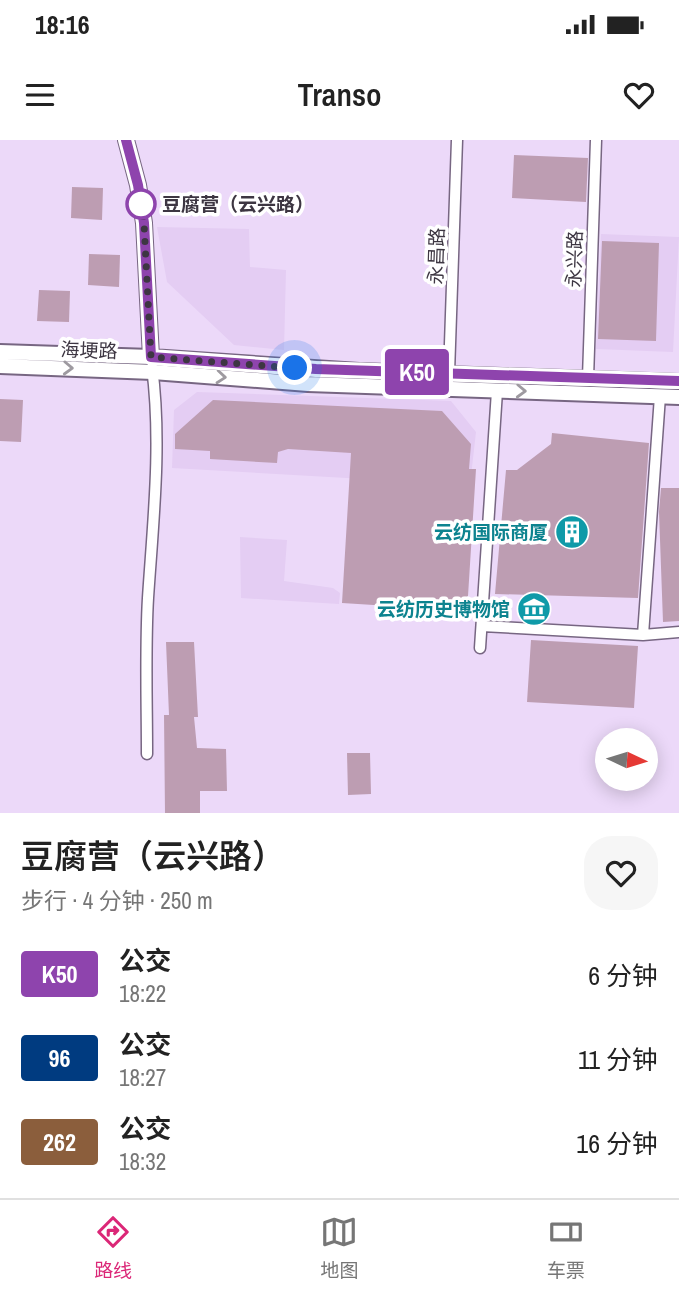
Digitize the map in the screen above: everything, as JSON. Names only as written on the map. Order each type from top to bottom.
[{"type":"main road","points":[[126,140],[138,185],[144,223],[152,364]]},
{"type":"main road","name":"海埂路","points":[[0,352],[152,364],[308,384],[679,397]]},
{"type":"main road","name":"海埂路","points":[[0,366],[152,364],[679,382]]},
{"type":"street","name":"永昌路","points":[[449,373],[457,140]]},
{"type":"street","name":"永兴路","points":[[588,378],[596,140]]},
{"type":"street","points":[[147,754],[148,603],[156,473],[156,408],[152,364]]},
{"type":"street","points":[[480,648],[497,391]]},
{"type":"street","points":[[643,635],[660,396]]},
{"type":"street","points":[[482,626],[643,635],[679,632]]},
{"type":"shaded area","points":[[157,227],[249,229],[250,267],[286,270],[284,350],[234,345],[167,282]]},
{"type":"shaded area","points":[[601,234],[679,237],[673,352],[596,349]]},
{"type":"shaded area","points":[[197,392],[451,401],[476,432],[470,485],[172,468],[174,410]]},
{"type":"shaded area","points":[[240,537],[287,540],[284,581],[333,588],[340,593],[339,604],[241,598]]},
{"type":"building","points":[[514,155],[588,158],[586,202],[512,198]]},
{"type":"building","points":[[72,187],[103,188],[102,220],[71,218]]},
{"type":"building","points":[[602,241],[659,243],[656,341],[598,339]]},
{"type":"building","points":[[89,254],[120,255],[119,287],[88,285]]},
{"type":"building","points":[[39,290],[70,291],[69,322],[37,321]]},
{"type":"building","points":[[0,399],[23,400],[21,442],[0,441]]},
{"type":"building","points":[[213,400],[442,411],[471,444],[469,469],[476,469],[468,596],[453,610],[342,603],[351,453],[288,449],[278,452],[277,463],[210,459],[210,451],[175,449],[175,434]]},
{"type":"building","name":"云纺国际商厦","points":[[552,433],[649,443],[638,598],[495,594],[506,470],[517,470],[551,444]]},
{"type":"building","points":[[661,488],[679,488],[679,621],[663,622],[659,512]]},
{"type":"building","points":[[531,640],[638,646],[634,708],[527,702]]},
{"type":"building","points":[[166,642],[194,642],[198,717],[194,717],[197,748],[226,749],[227,791],[200,791],[200,813],[165,813],[164,715],[169,715]]},
{"type":"building","points":[[347,753],[370,753],[371,794],[348,795]]},
{"type":"bus line","name":"K50","points":[[126,140],[138,185],[144,223],[151,357],[316,369],[679,381]]},
{"type":"place","name":"豆腐营（云兴路）","points":[[141,204]]},
{"type":"place","name":"云纺国际商厦","points":[[572,532]]},
{"type":"place","name":"云纺历史博物馆","points":[[534,609]]},
{"type":"route","points":[[141,204],[151,357],[295,368]]}]
